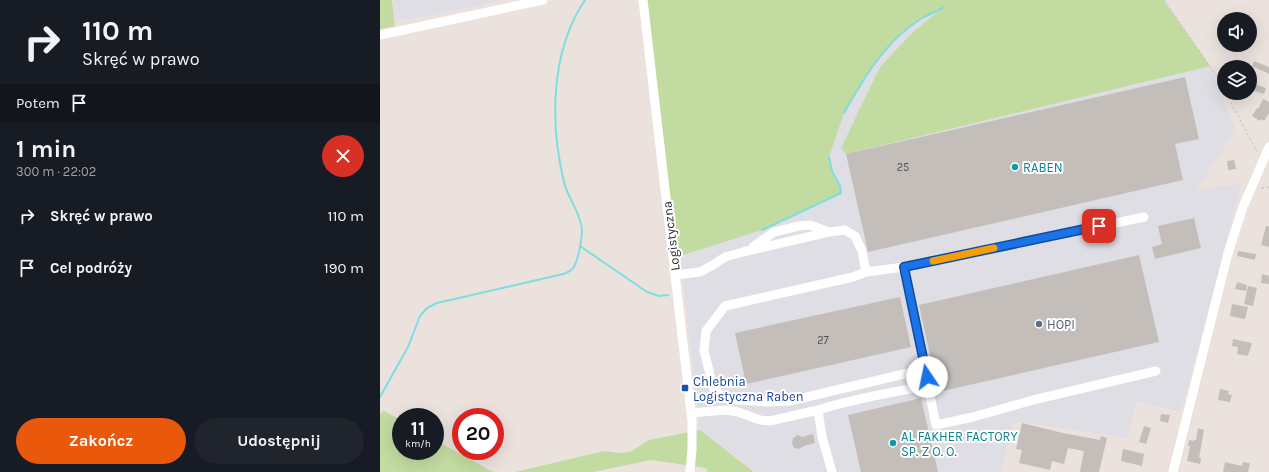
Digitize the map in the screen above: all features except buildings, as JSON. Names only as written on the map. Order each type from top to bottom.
[{"type":"street","points":[[380,35],[543,0]]},
{"type":"street","name":"Logistyczna","points":[[643,0],[691,413],[692,448],[690,472]]},
{"type":"street","points":[[1173,472],[1228,253],[1243,207],[1269,147]]},
{"type":"street","points":[[925,369],[790,401],[767,402],[727,399],[714,390],[704,352],[706,331],[725,306],[853,277],[866,272],[904,267],[1144,217]]},
{"type":"street","points":[[743,252],[752,248],[774,232],[799,226],[810,225],[829,232]]},
{"type":"street","points":[[675,275],[700,272],[726,257],[743,252],[829,232],[845,230],[855,236],[862,251],[866,272]]},
{"type":"street","points":[[904,267],[936,424],[973,417],[1033,400],[1156,371]]},
{"type":"street","points":[[691,413],[726,410],[738,412],[760,420],[770,421],[861,398],[928,386]]},
{"type":"street","points":[[818,410],[822,437],[832,472]]},
{"type":"path","points":[[1164,0],[1217,77]]},
{"type":"path","points":[[1230,100],[1258,154],[1264,157]]},
{"type":"shaded area","points":[[393,0],[500,0],[436,15],[395,20]]},
{"type":"shaded area","points":[[650,0],[1163,0],[1208,63],[1217,85],[1217,100],[1223,100],[1236,130],[1196,190],[1242,183],[1181,412],[1136,401],[1127,438],[1014,421],[1000,472],[756,472],[700,429]]},
{"type":"green space","points":[[380,0],[392,0],[395,26],[380,29]]},
{"type":"green space","points":[[643,0],[1163,0],[1210,66],[846,154],[841,148],[880,67],[913,32],[941,9],[919,20],[894,41],[874,65],[844,113],[829,157],[832,171],[840,186],[841,193],[762,230],[680,256],[672,250]]},
{"type":"green space","points":[[384,411],[392,415],[392,460],[444,460],[444,445],[452,449],[452,460],[471,460],[495,472],[380,472],[380,414]]},
{"type":"green space","points":[[700,430],[754,472],[708,472],[706,468],[651,460],[593,472],[515,472],[604,451],[621,453],[630,452],[649,440]]},
{"type":"waterway","points":[[380,397],[408,347],[420,316],[427,308],[437,303],[563,274],[571,270],[575,265],[582,230],[579,218],[564,182],[559,160],[555,113],[559,65],[565,42],[573,20],[585,0]]},
{"type":"waterway","points":[[844,113],[867,74],[885,50],[919,20],[944,7]]},
{"type":"waterway","points":[[762,230],[841,193],[840,186],[832,171],[829,157]]},
{"type":"waterway","points":[[580,246],[647,292],[659,296],[668,295]]},
{"type":"slow traffic","points":[[933,261],[994,248]]},
{"type":"place","name":"RABEN","points":[[1015,167]]},
{"type":"place","name":"HOPI","points":[[1039,324]]},
{"type":"place","name":"Chlebnia Logistyczna Raben","points":[[685,388]]},
{"type":"place","name":"AL FAKHER FACTORY SP. Z O. O.","points":[[893,443]]},
{"type":"route","points":[[927,377],[904,267],[1099,226]]}]
